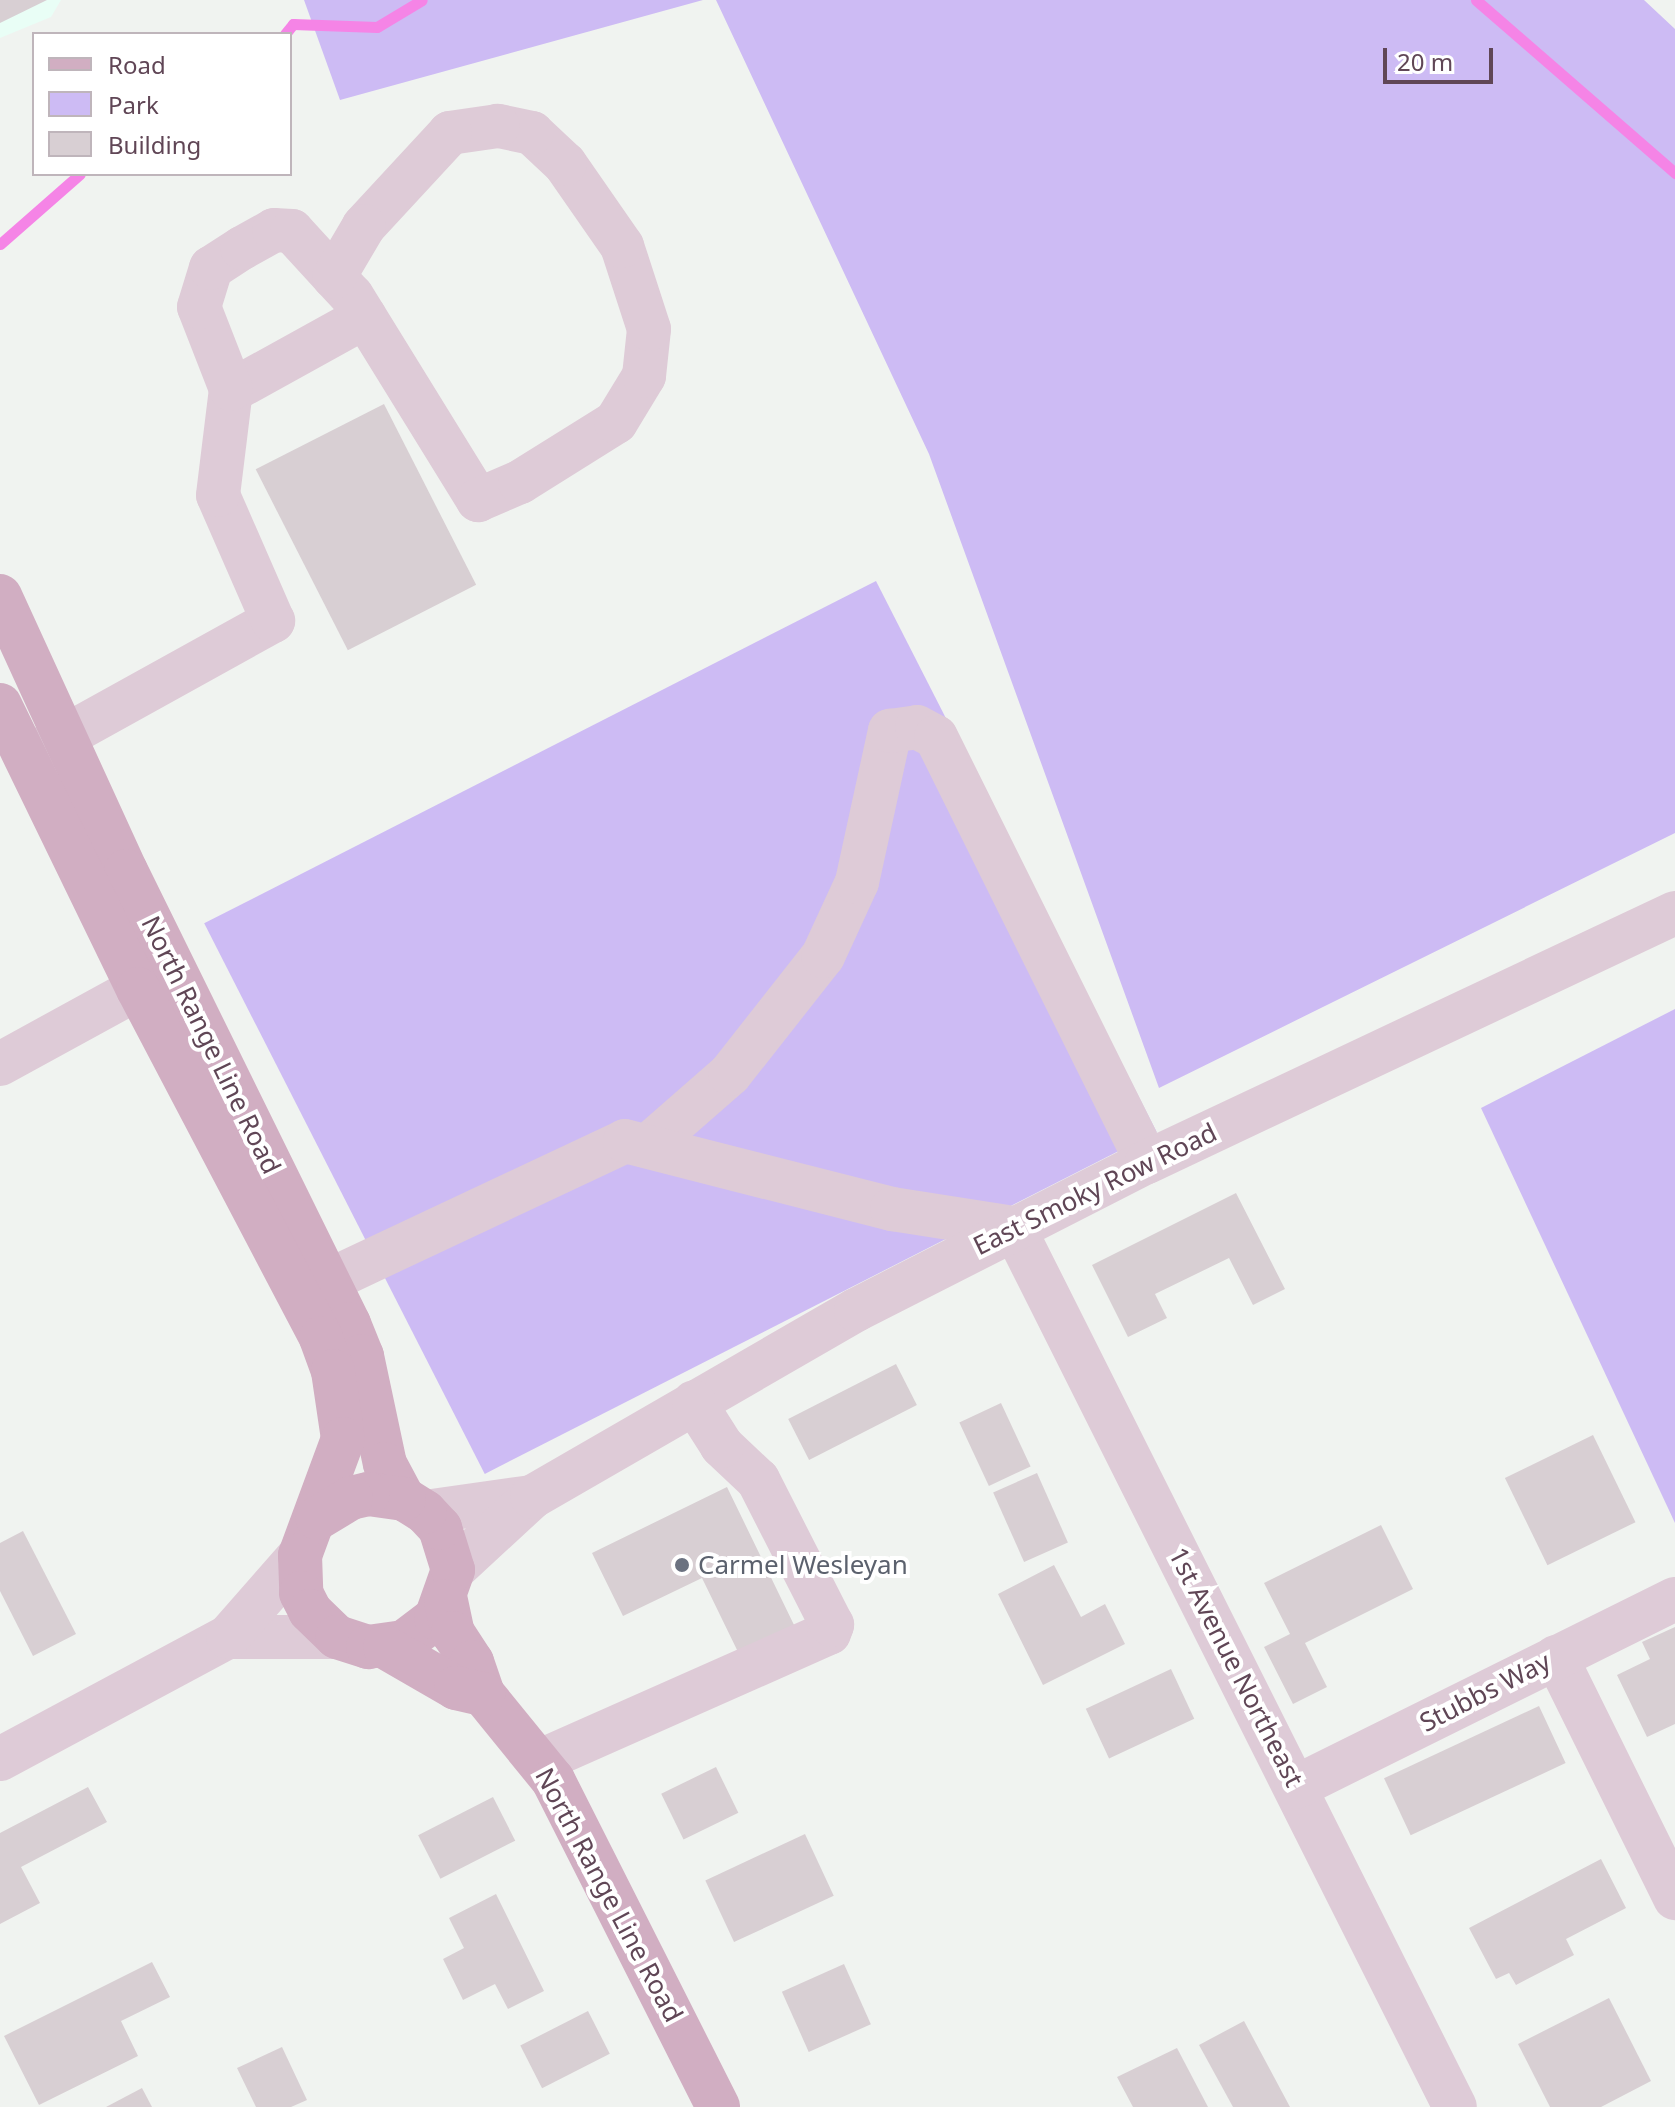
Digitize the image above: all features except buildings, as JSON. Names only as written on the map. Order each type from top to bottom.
[{"type":"main road","name":"North Range Line Road","points":[[0,596],[58,720],[156,979],[333,1371],[343,1439],[309,1536]]},
{"type":"main road","name":"North Range Line Road","points":[[8,727],[328,1281],[362,1356],[380,1448],[414,1505]]},
{"type":"main road","points":[[385,1647],[422,1632],[449,1586],[440,1528],[414,1505],[359,1496],[309,1536],[301,1593],[321,1625],[337,1637],[385,1647],[456,1688],[483,1694]]},
{"type":"main road","name":"North Range Line Road","points":[[449,1586],[453,1633],[472,1662],[483,1694],[540,1761],[580,1830],[718,2107]]},
{"type":"street","points":[[8,727],[58,720],[273,621],[218,495],[231,391],[199,307],[211,268],[274,230],[292,231],[365,317],[478,500],[520,482],[616,422],[644,376],[649,329],[622,246],[565,164],[532,133],[498,126],[450,133],[364,226],[334,277]]},
{"type":"street","points":[[231,391],[365,317]]},
{"type":"street","points":[[650,1144],[730,1074],[823,956],[857,882],[890,731],[917,727],[936,737],[1147,1162]]},
{"type":"street","name":"East Smoky Row Road","points":[[449,1586],[532,1497],[694,1402],[1014,1228],[1675,913]]},
{"type":"street","points":[[0,1064],[156,979]]},
{"type":"street","points":[[328,1281],[625,1141],[650,1144],[892,1209],[1014,1228]]},
{"type":"street","name":"1st Avenue Northeast","points":[[1014,1228],[1455,2107]]},
{"type":"street","points":[[540,1761],[829,1633],[832,1625],[758,1480],[722,1446],[694,1402]]},
{"type":"street","name":"East Smoky Row Road","points":[[414,1505],[532,1497]]},
{"type":"street","points":[[0,1759],[228,1637],[309,1536]]},
{"type":"street","name":"Stubbs Way","points":[[1296,1787],[1675,1599]]},
{"type":"street","points":[[228,1637],[337,1637]]},
{"type":"street","points":[[1556,1657],[1675,1898]]},
{"type":"shaded area","points":[[0,0],[61,0],[51,17],[0,38]]},
{"type":"green space","points":[[304,0],[703,0],[340,100]]},
{"type":"green space","points":[[716,0],[1644,0],[1675,29],[1675,833],[1159,1088],[929,454]]},
{"type":"green space","points":[[876,581],[1157,1132],[485,1474],[204,923]]},
{"type":"green space","points":[[1675,1009],[1675,1523],[1481,1108]]},
{"type":"waterway","points":[[287,32],[293,24],[377,27],[422,0]]},
{"type":"waterway","points":[[1476,0],[1675,173]]},
{"type":"waterway","points":[[0,244],[78,176]]},
{"type":"place","name":"Carmel Wesleyan","points":[[682,1565]]}]
